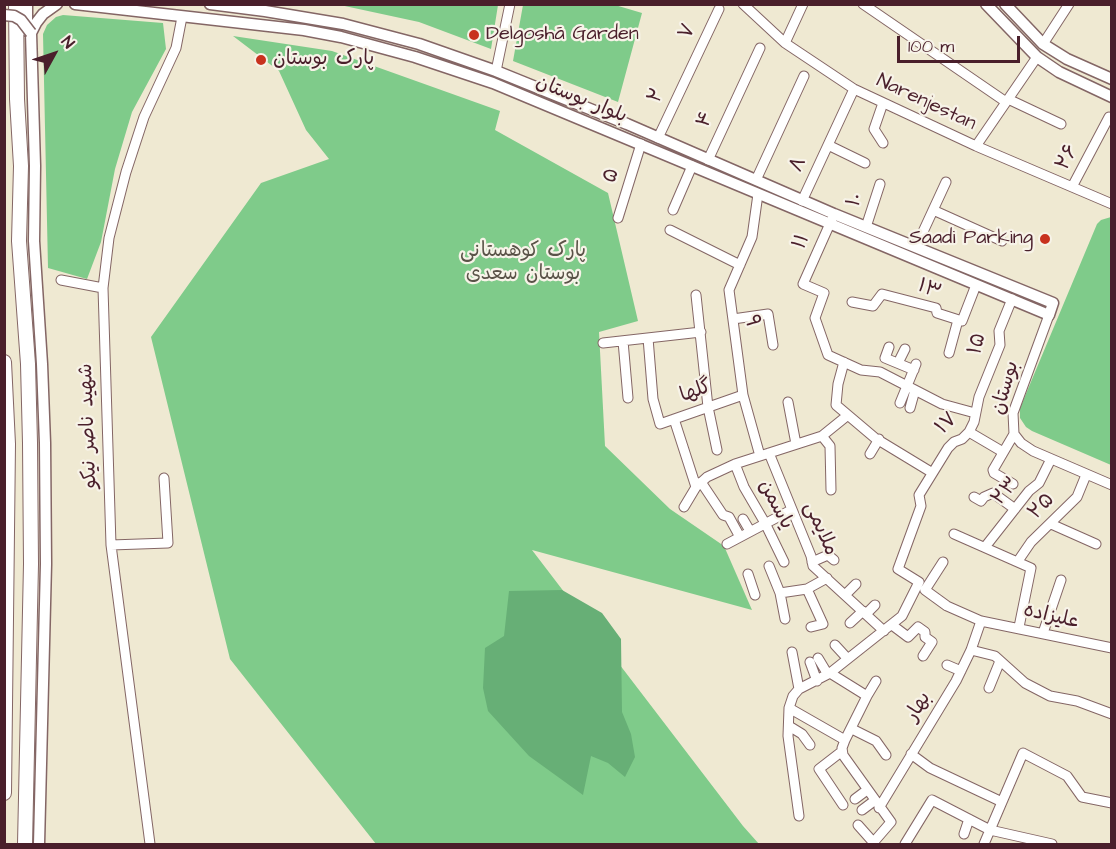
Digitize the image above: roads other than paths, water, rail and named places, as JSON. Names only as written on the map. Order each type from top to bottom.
[{"type":"highway","points":[[16,4],[17,99],[21,166],[19,241],[28,364],[31,564],[25,844]]},
{"type":"highway","points":[[4,362],[8,444],[4,793]]},
{"type":"highway","points":[[28,364],[42,364]]},
{"type":"highway","points":[[6,753],[28,754]]},
{"type":"main road","points":[[17,99],[28,52],[27,4]]},
{"type":"main road","points":[[39,844],[46,564],[42,364],[34,241],[35,166],[31,33],[44,14],[57,4]]},
{"type":"main road","name":"بلوار بوستان","points":[[75,4],[295,29],[340,37],[415,57],[493,83],[758,194],[832,219],[866,227],[1053,303],[1049,315],[975,285],[832,219],[802,201],[756,180],[496,71],[419,44],[343,24],[210,4]]},
{"type":"main road","points":[[986,4],[1037,57],[1059,72],[1112,97]]},
{"type":"main road","points":[[1005,4],[1043,44],[1067,59],[1112,79]]},
{"type":"main road","points":[[4,15],[14,16],[21,20],[31,33]]},
{"type":"main road","points":[[340,37],[343,24]]},
{"type":"main road","points":[[493,83],[496,71]]},
{"type":"main road","points":[[623,137],[627,124]]},
{"type":"street","points":[[496,71],[510,4]]},
{"type":"street","name":"Narenjestan","points":[[744,4],[785,44],[854,89],[976,146],[1112,204]]},
{"type":"street","points":[[785,44],[803,4]]},
{"type":"street","points":[[863,4],[1007,101],[1060,124]]},
{"type":"street","points":[[1043,44],[1069,4]]},
{"type":"street","name":"۷","points":[[690,70],[719,9]]},
{"type":"street","name":"شهید ناصر نیکو","points":[[150,844],[111,545],[103,288],[109,238],[126,172],[144,117],[176,48],[182,17]]},
{"type":"street","name":"۴","points":[[708,160],[760,48]]},
{"type":"street","points":[[976,146],[1037,57]]},
{"type":"street","name":"۲","points":[[658,138],[690,70]]},
{"type":"street","points":[[756,180],[804,76]]},
{"type":"street","points":[[854,89],[828,145],[865,163]]},
{"type":"street","points":[[883,103],[874,129],[883,143]]},
{"type":"street","name":"۲۶","points":[[1072,187],[1109,117]]},
{"type":"street","name":"۵","points":[[618,218],[641,144]]},
{"type":"street","name":"۸","points":[[802,201],[828,145]]},
{"type":"street","points":[[673,210],[692,166]]},
{"type":"street","points":[[916,248],[946,182]]},
{"type":"street","name":"۱۰","points":[[866,227],[880,184]]},
{"type":"street","name":"۹","points":[[758,194],[752,237],[729,290],[743,395],[765,454]]},
{"type":"street","points":[[933,210],[1002,241]]},
{"type":"street","name":"۱۱","points":[[832,219],[803,285],[824,293],[815,318],[828,355],[844,362]]},
{"type":"street","points":[[670,230],[740,265]]},
{"type":"street","points":[[62,280],[103,288]]},
{"type":"street","name":"۱۳","points":[[852,302],[873,306],[882,294],[936,308],[937,313],[962,321],[975,285]]},
{"type":"street","points":[[696,295],[708,407],[717,450]]},
{"type":"street","name":"۱۵","points":[[979,398],[1000,345],[999,331],[1012,299]]},
{"type":"street","points":[[733,319],[768,314],[773,345]]},
{"type":"street","name":"بوستان","points":[[1049,315],[1013,413],[1014,434],[1021,443],[1033,451],[1112,485]]},
{"type":"street","points":[[949,353],[958,320]]},
{"type":"street","points":[[603,343],[701,332]]},
{"type":"street","name":"گلها","points":[[648,338],[653,399],[660,424],[743,395]]},
{"type":"street","points":[[623,341],[628,398]]},
{"type":"street","points":[[889,347],[885,358],[915,367],[910,408]]},
{"type":"street","points":[[898,363],[905,349]]},
{"type":"street","points":[[931,472],[879,440],[836,405],[837,384],[844,362],[861,370],[880,372],[937,402],[975,412]]},
{"type":"street","points":[[900,403],[911,388]]},
{"type":"street","name":"۱۷","points":[[888,628],[902,616],[919,582],[898,569],[921,506],[919,495],[931,472],[954,442],[962,439],[969,432],[974,422],[979,398]]},
{"type":"street","points":[[788,402],[796,444]]},
{"type":"street","points":[[933,413],[937,402]]},
{"type":"street","points":[[684,507],[699,485],[708,477],[735,464],[822,436],[848,415]]},
{"type":"street","points":[[674,419],[699,485],[723,515],[729,517],[740,537]]},
{"type":"street","points":[[969,432],[1003,452]]},
{"type":"street","points":[[1012,484],[994,473],[1014,434]]},
{"type":"street","points":[[822,436],[830,446],[831,489]]},
{"type":"street","points":[[870,454],[879,440]]},
{"type":"street","name":"ملایمی","points":[[765,454],[791,510],[813,566],[864,613],[907,641],[918,627],[925,632],[925,638],[932,642],[923,656]]},
{"type":"street","name":"۲۳","points":[[985,547],[1029,491],[1039,483],[1051,459]]},
{"type":"street","name":"یاسمن","points":[[735,464],[744,487],[749,492],[784,562]]},
{"type":"street","name":"۲۵","points":[[1018,561],[1031,542],[1077,497],[1086,475]]},
{"type":"street","points":[[111,545],[168,543],[164,478]]},
{"type":"street","points":[[974,497],[981,501],[993,493],[1015,508]]},
{"type":"street","points":[[727,544],[791,510]]},
{"type":"street","points":[[744,519],[750,531]]},
{"type":"street","points":[[1051,524],[1096,544]]},
{"type":"street","points":[[954,534],[1031,568],[1019,627]]},
{"type":"street","points":[[812,562],[828,555],[834,560]]},
{"type":"street","name":"علیزاده","points":[[943,562],[925,590],[947,606],[981,621],[1110,645]]},
{"type":"street","points":[[769,566],[780,594],[785,619]]},
{"type":"street","points":[[748,574],[755,595]]},
{"type":"street","points":[[780,594],[807,589],[827,578]]},
{"type":"street","points":[[1043,633],[1061,580]]},
{"type":"street","points":[[845,595],[856,584]]},
{"type":"street","points":[[807,589],[823,624],[811,627]]},
{"type":"street","points":[[850,623],[875,605]]},
{"type":"street","name":"بهار","points":[[877,804],[911,754],[961,671],[981,621]]},
{"type":"street","points":[[799,816],[788,736],[789,708],[793,696],[799,689],[829,673],[888,628]]},
{"type":"street","points":[[835,645],[847,658]]},
{"type":"street","points":[[971,650],[995,656],[1025,683],[1050,696],[1077,701],[1112,714]]},
{"type":"street","points":[[792,652],[799,689]]},
{"type":"street","points":[[817,681],[814,660],[829,673],[867,696]]},
{"type":"street","points":[[989,688],[1000,661]]},
{"type":"street","points":[[947,665],[961,671]]},
{"type":"street","points":[[843,805],[819,769],[841,752],[876,681]]},
{"type":"street","points":[[789,708],[845,740]]},
{"type":"street","points":[[789,726],[802,734],[810,745]]},
{"type":"street","points":[[852,729],[876,741],[886,755]]},
{"type":"street","points":[[841,752],[891,822],[873,844],[858,825]]},
{"type":"street","points":[[984,844],[1023,753],[1067,776],[1082,797],[1109,802]]},
{"type":"street","points":[[911,754],[930,768],[1002,802]]},
{"type":"street","points":[[948,777],[953,767]]},
{"type":"street","points":[[971,788],[976,778]]},
{"type":"street","points":[[855,799],[867,790]]},
{"type":"street","points":[[1108,791],[1109,802]]},
{"type":"street","points":[[905,844],[932,800],[990,830],[1052,844]]},
{"type":"street","points":[[1097,810],[1109,802]]},
{"type":"street","points":[[862,810],[877,804]]},
{"type":"street","points":[[964,834],[969,819]]},
{"type":"place","name":"Delgoshā Garden","points":[[474,35]]},
{"type":"place","name":"پارک بوستان","points":[[261,60]]},
{"type":"place","name":"Saadi Parking","points":[[1045,239]]},
{"type":"park label","name":"پارک کوهستانی بوستان سعدی","points":[[523,264]]}]
